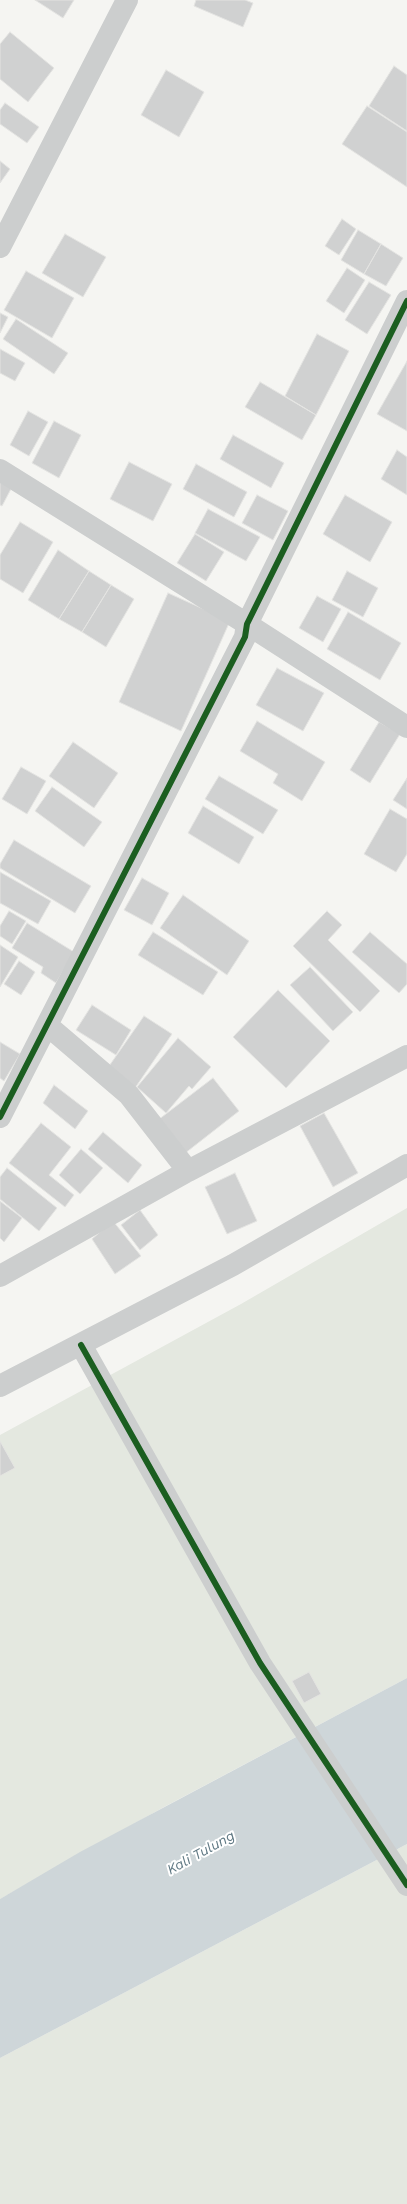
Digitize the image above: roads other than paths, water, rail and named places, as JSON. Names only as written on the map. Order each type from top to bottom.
[{"type":"street","points":[[0,247],[127,0]]},
{"type":"street","points":[[0,1117],[245,637],[247,624],[407,301]]},
{"type":"street","points":[[0,470],[247,624],[407,727]]},
{"type":"street","points":[[47,1025],[129,1095],[188,1171]]},
{"type":"street","points":[[0,1276],[188,1171],[407,1056]]},
{"type":"street","points":[[0,1386],[233,1265],[407,1165]]},
{"type":"street","points":[[81,1345],[260,1663],[299,1724],[396,1866],[407,1885]]},
{"type":"water","name":"Kali Tulung","points":[[407,1678],[407,1844],[0,2058],[0,1899],[80,1852]]}]
